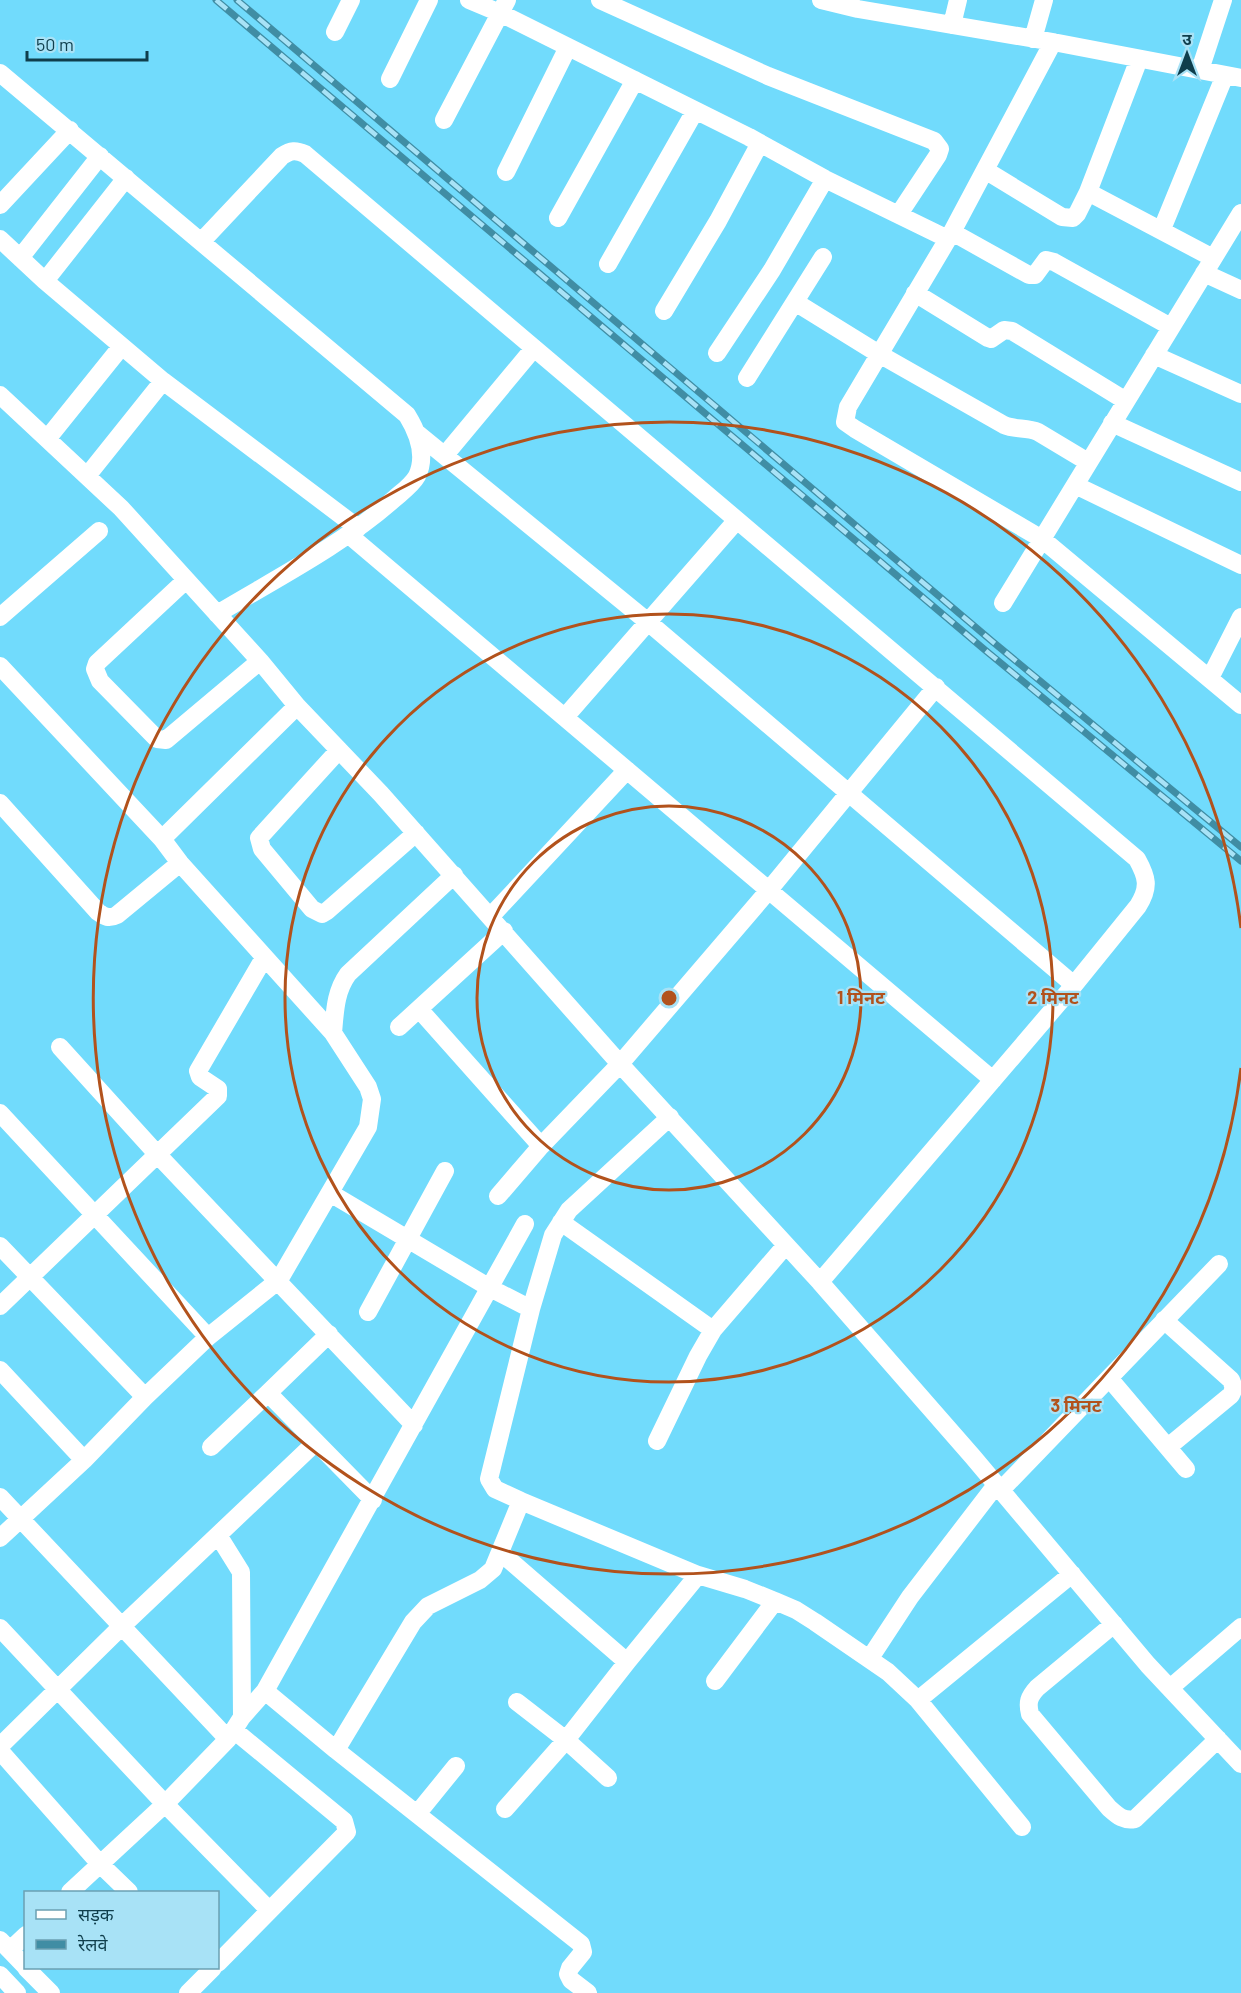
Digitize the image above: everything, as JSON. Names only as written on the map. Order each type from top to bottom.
[{"type":"street","points":[[335,32],[351,0]]},
{"type":"street","points":[[390,79],[429,0]]},
{"type":"street","points":[[469,0],[503,6],[568,47],[898,214],[950,235],[1029,275],[1035,275],[1046,260],[1054,262],[1171,327]]},
{"type":"street","points":[[600,0],[768,76],[934,141],[940,149],[938,155],[898,214]]},
{"type":"street","points":[[820,0],[1233,76],[1162,229]]},
{"type":"street","points":[[952,25],[958,0]]},
{"type":"street","points":[[1033,39],[1044,0]]},
{"type":"street","points":[[1200,70],[1223,0]]},
{"type":"street","points":[[444,120],[503,6]]},
{"type":"street","points":[[1053,42],[950,235],[848,407],[845,422],[1042,539],[1241,705]]},
{"type":"street","points":[[506,172],[568,47]]},
{"type":"street","points":[[985,170],[1062,217],[1073,218],[1088,192],[1139,59]]},
{"type":"street","points":[[0,73],[406,416],[418,434],[648,622],[1074,985]]},
{"type":"street","points":[[558,218],[635,80]]},
{"type":"street","points":[[608,264],[695,111]]},
{"type":"street","points":[[0,205],[70,130]]},
{"type":"street","points":[[664,312],[718,221],[760,143]]},
{"type":"street","points":[[201,242],[282,156],[297,150],[305,154],[1137,859],[1143,871],[1146,894],[1074,985],[820,1282]]},
{"type":"street","points":[[20,258],[100,156]]},
{"type":"street","points":[[45,281],[126,178]]},
{"type":"street","points":[[717,353],[772,270],[825,179]]},
{"type":"street","points":[[1088,192],[1162,229],[1241,290]]},
{"type":"street","points":[[1003,603],[1241,213]]},
{"type":"street","points":[[0,240],[122,347],[354,531],[565,717],[993,1080]]},
{"type":"street","points":[[747,378],[823,257]]},
{"type":"street","points":[[915,293],[988,338],[991,339],[1004,330],[1012,332],[1126,401]]},
{"type":"street","points":[[795,302],[879,354],[1004,425],[1010,428],[1032,429],[1088,462]]},
{"type":"street","points":[[47,439],[122,347]]},
{"type":"street","points":[[445,455],[534,348]]},
{"type":"street","points":[[1154,355],[1241,394]]},
{"type":"street","points":[[87,476],[164,381]]},
{"type":"street","points":[[0,395],[121,508],[260,661],[297,706],[416,833],[620,1064],[820,1282],[999,1487],[1114,1624],[1241,1764]]},
{"type":"street","points":[[1112,423],[1241,482]]},
{"type":"street","points":[[217,614],[354,531],[392,501],[416,477],[421,462],[418,434]]},
{"type":"street","points":[[1074,485],[1241,565]]},
{"type":"street","points":[[565,717],[737,520]]},
{"type":"street","points":[[0,617],[99,531]]},
{"type":"street","points":[[186,580],[97,663],[95,669],[100,681],[157,739],[166,740],[260,661]]},
{"type":"street","points":[[1210,678],[1237,637],[1241,617]]},
{"type":"street","points":[[0,666],[162,839],[180,863],[333,1033],[368,1087],[372,1099],[368,1127],[279,1280],[208,1337],[144,1397],[84,1461],[0,1538]]},
{"type":"street","points":[[498,1196],[541,1146],[620,1064],[769,890],[936,687]]},
{"type":"street","points":[[162,839],[297,706]]},
{"type":"street","points":[[339,750],[259,838],[262,849],[312,909],[322,914],[327,911],[416,833]]},
{"type":"street","points":[[490,916],[627,770]]},
{"type":"street","points":[[0,803],[104,917],[111,918],[117,915],[180,863]]},
{"type":"street","points":[[333,1033],[338,995],[341,984],[348,974],[454,875]]},
{"type":"street","points":[[399,1026],[504,931]]},
{"type":"street","points":[[0,1306],[218,1096],[218,1089],[200,1077],[198,1071],[264,958]]},
{"type":"street","points":[[419,1009],[541,1146]]},
{"type":"street","points":[[60,1047],[157,1154],[279,1280],[414,1425]]},
{"type":"street","points":[[0,1113],[208,1337]]},
{"type":"street","points":[[670,1117],[582,1198],[561,1222],[548,1250],[531,1309],[489,1479],[495,1489],[521,1501],[698,1575],[745,1589],[796,1610],[870,1658],[918,1700],[1022,1827]]},
{"type":"street","points":[[368,1312],[445,1171]]},
{"type":"street","points":[[330,1193],[490,1288],[531,1309]]},
{"type":"street","points":[[561,1222],[713,1330]]},
{"type":"street","points":[[72,1891],[165,1803],[235,1729],[265,1691],[525,1224]]},
{"type":"street","points":[[657,1441],[713,1330],[786,1245]]},
{"type":"street","points":[[0,1246],[144,1397]]},
{"type":"street","points":[[870,1658],[910,1598],[999,1487],[1219,1264]]},
{"type":"street","points":[[1164,1320],[1231,1380],[1234,1388],[1231,1395],[1168,1447]]},
{"type":"street","points":[[211,1447],[329,1334]]},
{"type":"street","points":[[0,1370],[84,1461]]},
{"type":"street","points":[[1109,1378],[1186,1469]]},
{"type":"street","points":[[268,1394],[373,1500]]},
{"type":"street","points":[[0,1746],[122,1626],[316,1442]]},
{"type":"street","points":[[0,1497],[122,1626],[346,1826],[347,1832],[344,1838],[219,1959]]},
{"type":"street","points":[[336,1750],[413,1622],[428,1606],[487,1575],[493,1569],[521,1501]]},
{"type":"street","points":[[218,1535],[241,1572],[235,1729]]},
{"type":"street","points":[[500,1552],[627,1662]]},
{"type":"street","points":[[918,1700],[1072,1574]]},
{"type":"street","points":[[505,1809],[566,1740],[698,1575]]},
{"type":"street","points":[[714,1681],[775,1601]]},
{"type":"street","points":[[1114,1624],[1037,1688],[1030,1695],[1027,1704],[1030,1714],[1109,1808],[1127,1820],[1136,1819],[1218,1739]]},
{"type":"street","points":[[1170,1688],[1241,1627]]},
{"type":"street","points":[[0,1628],[269,1910]]},
{"type":"street","points":[[265,1691],[581,1944],[583,1952],[568,1974],[571,1980],[588,1993]]},
{"type":"street","points":[[517,1702],[566,1740],[608,1778]]},
{"type":"street","points":[[0,1751],[100,1864],[127,1891]]},
{"type":"street","points":[[417,1814],[456,1766]]},
{"type":"street","points":[[24,1936],[5,1945],[24,1965]]},
{"type":"street","points":[[28,1969],[51,1993]]},
{"type":"street","points":[[188,1993],[209,1969]]},
{"type":"street","points":[[0,1975],[17,1993]]},
{"type":"railway","points":[[216,0],[985,650],[1241,861]]},
{"type":"railway","points":[[237,0],[993,642],[1241,847]]}]
